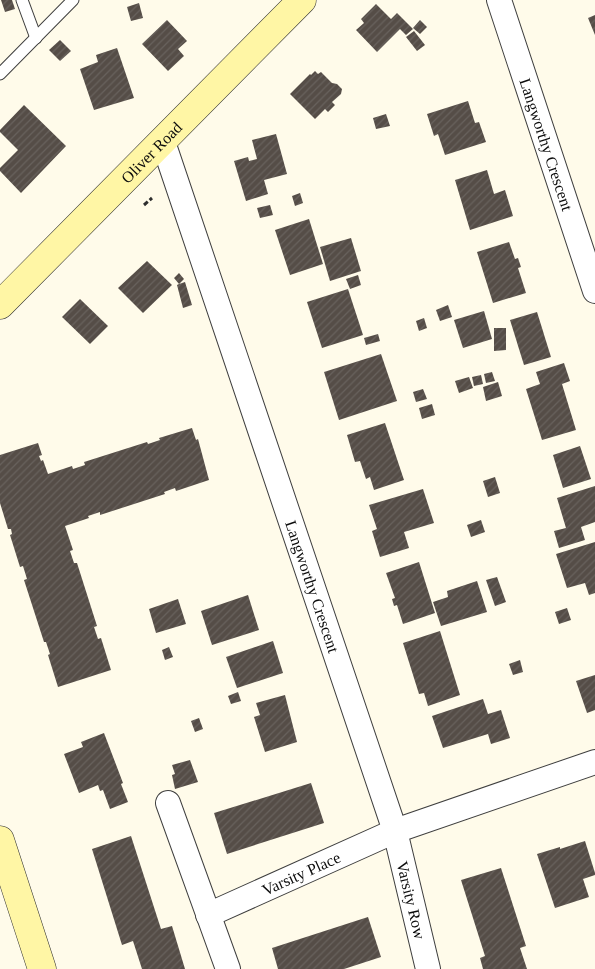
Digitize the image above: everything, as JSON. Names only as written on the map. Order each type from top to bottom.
[{"type":"main road","name":"Oliver Road","points":[[0,305],[302,0]]},
{"type":"main road","points":[[0,840],[42,969]]},
{"type":"street","name":"Langworthy Crescent","points":[[499,0],[595,291]]},
{"type":"street","name":"Langworthy Crescent","points":[[163,142],[395,831]]},
{"type":"street","points":[[395,831],[595,762]]},
{"type":"street","points":[[168,803],[228,969]]},
{"type":"street","name":"Varsity Place","points":[[208,915],[395,831]]},
{"type":"street","name":"Varsity Row","points":[[395,831],[428,969]]},
{"type":"lane","points":[[22,0],[36,38]]},
{"type":"lane","points":[[0,74],[73,0]]},
{"type":"path","points":[[144,205],[152,198]]},
{"type":"building","points":[[1,0],[12,0],[15,9],[5,12]]},
{"type":"building","points":[[139,3],[143,18],[131,21],[127,7]]},
{"type":"building","points":[[376,4],[391,19],[397,13],[413,29],[406,35],[400,29],[377,52],[356,30],[364,23],[361,19]]},
{"type":"building","points":[[595,15],[595,35],[588,18]]},
{"type":"building","points":[[167,20],[187,41],[178,49],[184,56],[168,71],[142,44]]},
{"type":"building","points":[[420,20],[427,27],[420,34],[413,28]]},
{"type":"building","points":[[414,31],[425,45],[417,51],[406,37]]},
{"type":"building","points":[[60,40],[71,51],[60,61],[49,50]]},
{"type":"building","points":[[117,48],[134,98],[94,110],[80,69],[98,62],[96,55]]},
{"type":"building","points":[[315,71],[318,74],[321,72],[332,83],[337,84],[342,89],[341,94],[332,102],[335,105],[328,112],[325,109],[315,119],[290,94]]},
{"type":"building","points":[[468,101],[475,123],[479,122],[486,142],[445,155],[438,134],[434,136],[427,114]]},
{"type":"building","points":[[24,105],[66,146],[21,193],[0,171],[0,168],[18,150],[0,130]]},
{"type":"building","points":[[386,114],[390,126],[376,129],[373,118]]},
{"type":"building","points":[[276,134],[287,174],[264,180],[268,194],[246,201],[234,161],[248,157],[249,161],[257,159],[252,140]]},
{"type":"building","points":[[487,170],[494,194],[505,190],[513,216],[470,230],[455,180]]},
{"type":"building","points":[[300,193],[303,203],[295,206],[292,196]]},
{"type":"building","points":[[270,205],[273,215],[260,218],[257,208]]},
{"type":"building","points":[[309,219],[323,264],[290,275],[275,230]]},
{"type":"building","points":[[351,238],[361,271],[330,281],[320,247]]},
{"type":"building","points":[[509,242],[515,259],[518,258],[521,267],[518,268],[526,293],[493,303],[477,252]]},
{"type":"building","points":[[147,261],[172,285],[143,313],[118,288]]},
{"type":"building","points":[[179,273],[184,279],[179,284],[174,278]]},
{"type":"building","points":[[358,275],[361,285],[350,289],[346,279]]},
{"type":"building","points":[[185,282],[192,305],[183,308],[177,285]]},
{"type":"building","points":[[348,289],[363,335],[322,348],[307,302]]},
{"type":"building","points":[[80,299],[108,326],[90,344],[62,317]]},
{"type":"building","points":[[448,305],[452,317],[440,321],[436,310]]},
{"type":"building","points":[[484,311],[492,339],[463,348],[454,320]]},
{"type":"building","points":[[537,312],[551,357],[524,365],[510,320]]},
{"type":"building","points":[[424,318],[427,328],[419,331],[416,321]]},
{"type":"building","points":[[494,328],[506,328],[506,350],[494,351]]},
{"type":"building","points":[[378,334],[380,341],[366,345],[364,338]]},
{"type":"building","points":[[381,354],[397,401],[339,420],[324,372]]},
{"type":"building","points":[[564,363],[570,381],[562,384],[576,430],[542,440],[526,389],[540,384],[536,372]]},
{"type":"building","points":[[492,372],[495,381],[486,383],[484,374]]},
{"type":"building","points":[[481,375],[483,384],[474,386],[472,377]]},
{"type":"building","points":[[469,377],[473,388],[459,393],[455,381]]},
{"type":"building","points":[[498,382],[502,396],[486,401],[483,387]]},
{"type":"building","points":[[423,389],[427,399],[416,402],[413,392]]},
{"type":"building","points":[[432,404],[435,415],[422,419],[419,408]]},
{"type":"building","points":[[385,423],[404,480],[374,490],[370,477],[366,479],[360,461],[355,462],[347,435]]},
{"type":"building","points":[[192,428],[196,440],[198,439],[209,480],[176,491],[175,488],[164,492],[165,494],[100,515],[100,512],[65,526],[73,550],[70,551],[74,563],[77,563],[97,626],[94,627],[98,639],[101,638],[111,670],[58,687],[48,655],[50,654],[46,642],[44,642],[24,580],[27,579],[23,566],[20,567],[10,535],[12,534],[11,529],[8,529],[0,503],[0,455],[38,443],[42,455],[39,456],[41,461],[43,460],[48,474],[72,466],[73,469],[85,465],[84,462],[147,442],[148,444],[160,440],[159,438]]},
{"type":"building","points":[[580,446],[591,479],[563,488],[553,455]]},
{"type":"building","points":[[495,477],[500,493],[488,497],[483,481]]},
{"type":"building","points":[[595,486],[595,522],[581,527],[585,540],[559,548],[554,531],[566,528],[557,498]]},
{"type":"building","points":[[423,489],[434,523],[404,532],[409,548],[380,557],[372,531],[377,529],[369,505]]},
{"type":"building","points":[[481,520],[485,532],[471,537],[467,525]]},
{"type":"building","points":[[595,542],[595,593],[589,595],[585,583],[567,588],[556,554]]},
{"type":"building","points":[[419,562],[435,613],[403,624],[397,605],[394,606],[392,599],[395,598],[386,573]]},
{"type":"building","points":[[497,577],[506,602],[495,606],[486,580]]},
{"type":"building","points":[[477,581],[487,612],[441,626],[433,602],[448,597],[447,591]]},
{"type":"building","points":[[248,595],[259,630],[212,645],[201,611]]},
{"type":"building","points":[[178,599],[186,624],[156,633],[149,609]]},
{"type":"building","points":[[567,608],[571,620],[559,624],[555,612]]},
{"type":"building","points":[[440,631],[460,695],[428,706],[424,693],[419,694],[403,643]]},
{"type":"building","points":[[273,641],[283,673],[237,688],[226,657]]},
{"type":"building","points":[[169,647],[173,657],[165,660],[162,650]]},
{"type":"building","points":[[520,660],[523,672],[513,675],[509,664]]},
{"type":"building","points":[[595,675],[595,710],[587,713],[576,681]]},
{"type":"building","points":[[238,692],[241,701],[231,704],[228,696]]},
{"type":"building","points":[[285,695],[297,742],[265,752],[254,717],[260,715],[256,703]]},
{"type":"building","points":[[483,699],[488,714],[501,710],[510,738],[491,744],[488,734],[443,748],[432,716]]},
{"type":"building","points":[[199,718],[203,729],[195,732],[191,721]]},
{"type":"building","points":[[104,733],[123,783],[121,784],[128,802],[110,809],[103,790],[100,791],[98,785],[79,793],[64,754],[83,747],[81,742]]},
{"type":"building","points":[[190,760],[198,782],[175,789],[172,775],[175,774],[172,765]]},
{"type":"building","points":[[311,783],[324,823],[227,854],[214,813]]},
{"type":"building","points":[[131,836],[161,929],[172,926],[185,969],[142,969],[133,941],[122,945],[92,849]]},
{"type":"building","points":[[585,841],[595,873],[595,875],[583,879],[589,897],[555,908],[537,854]]},
{"type":"building","points":[[501,868],[526,946],[520,948],[527,969],[483,969],[480,958],[485,956],[461,880]]},
{"type":"building","points":[[368,917],[381,957],[344,969],[278,969],[272,948]]}]
